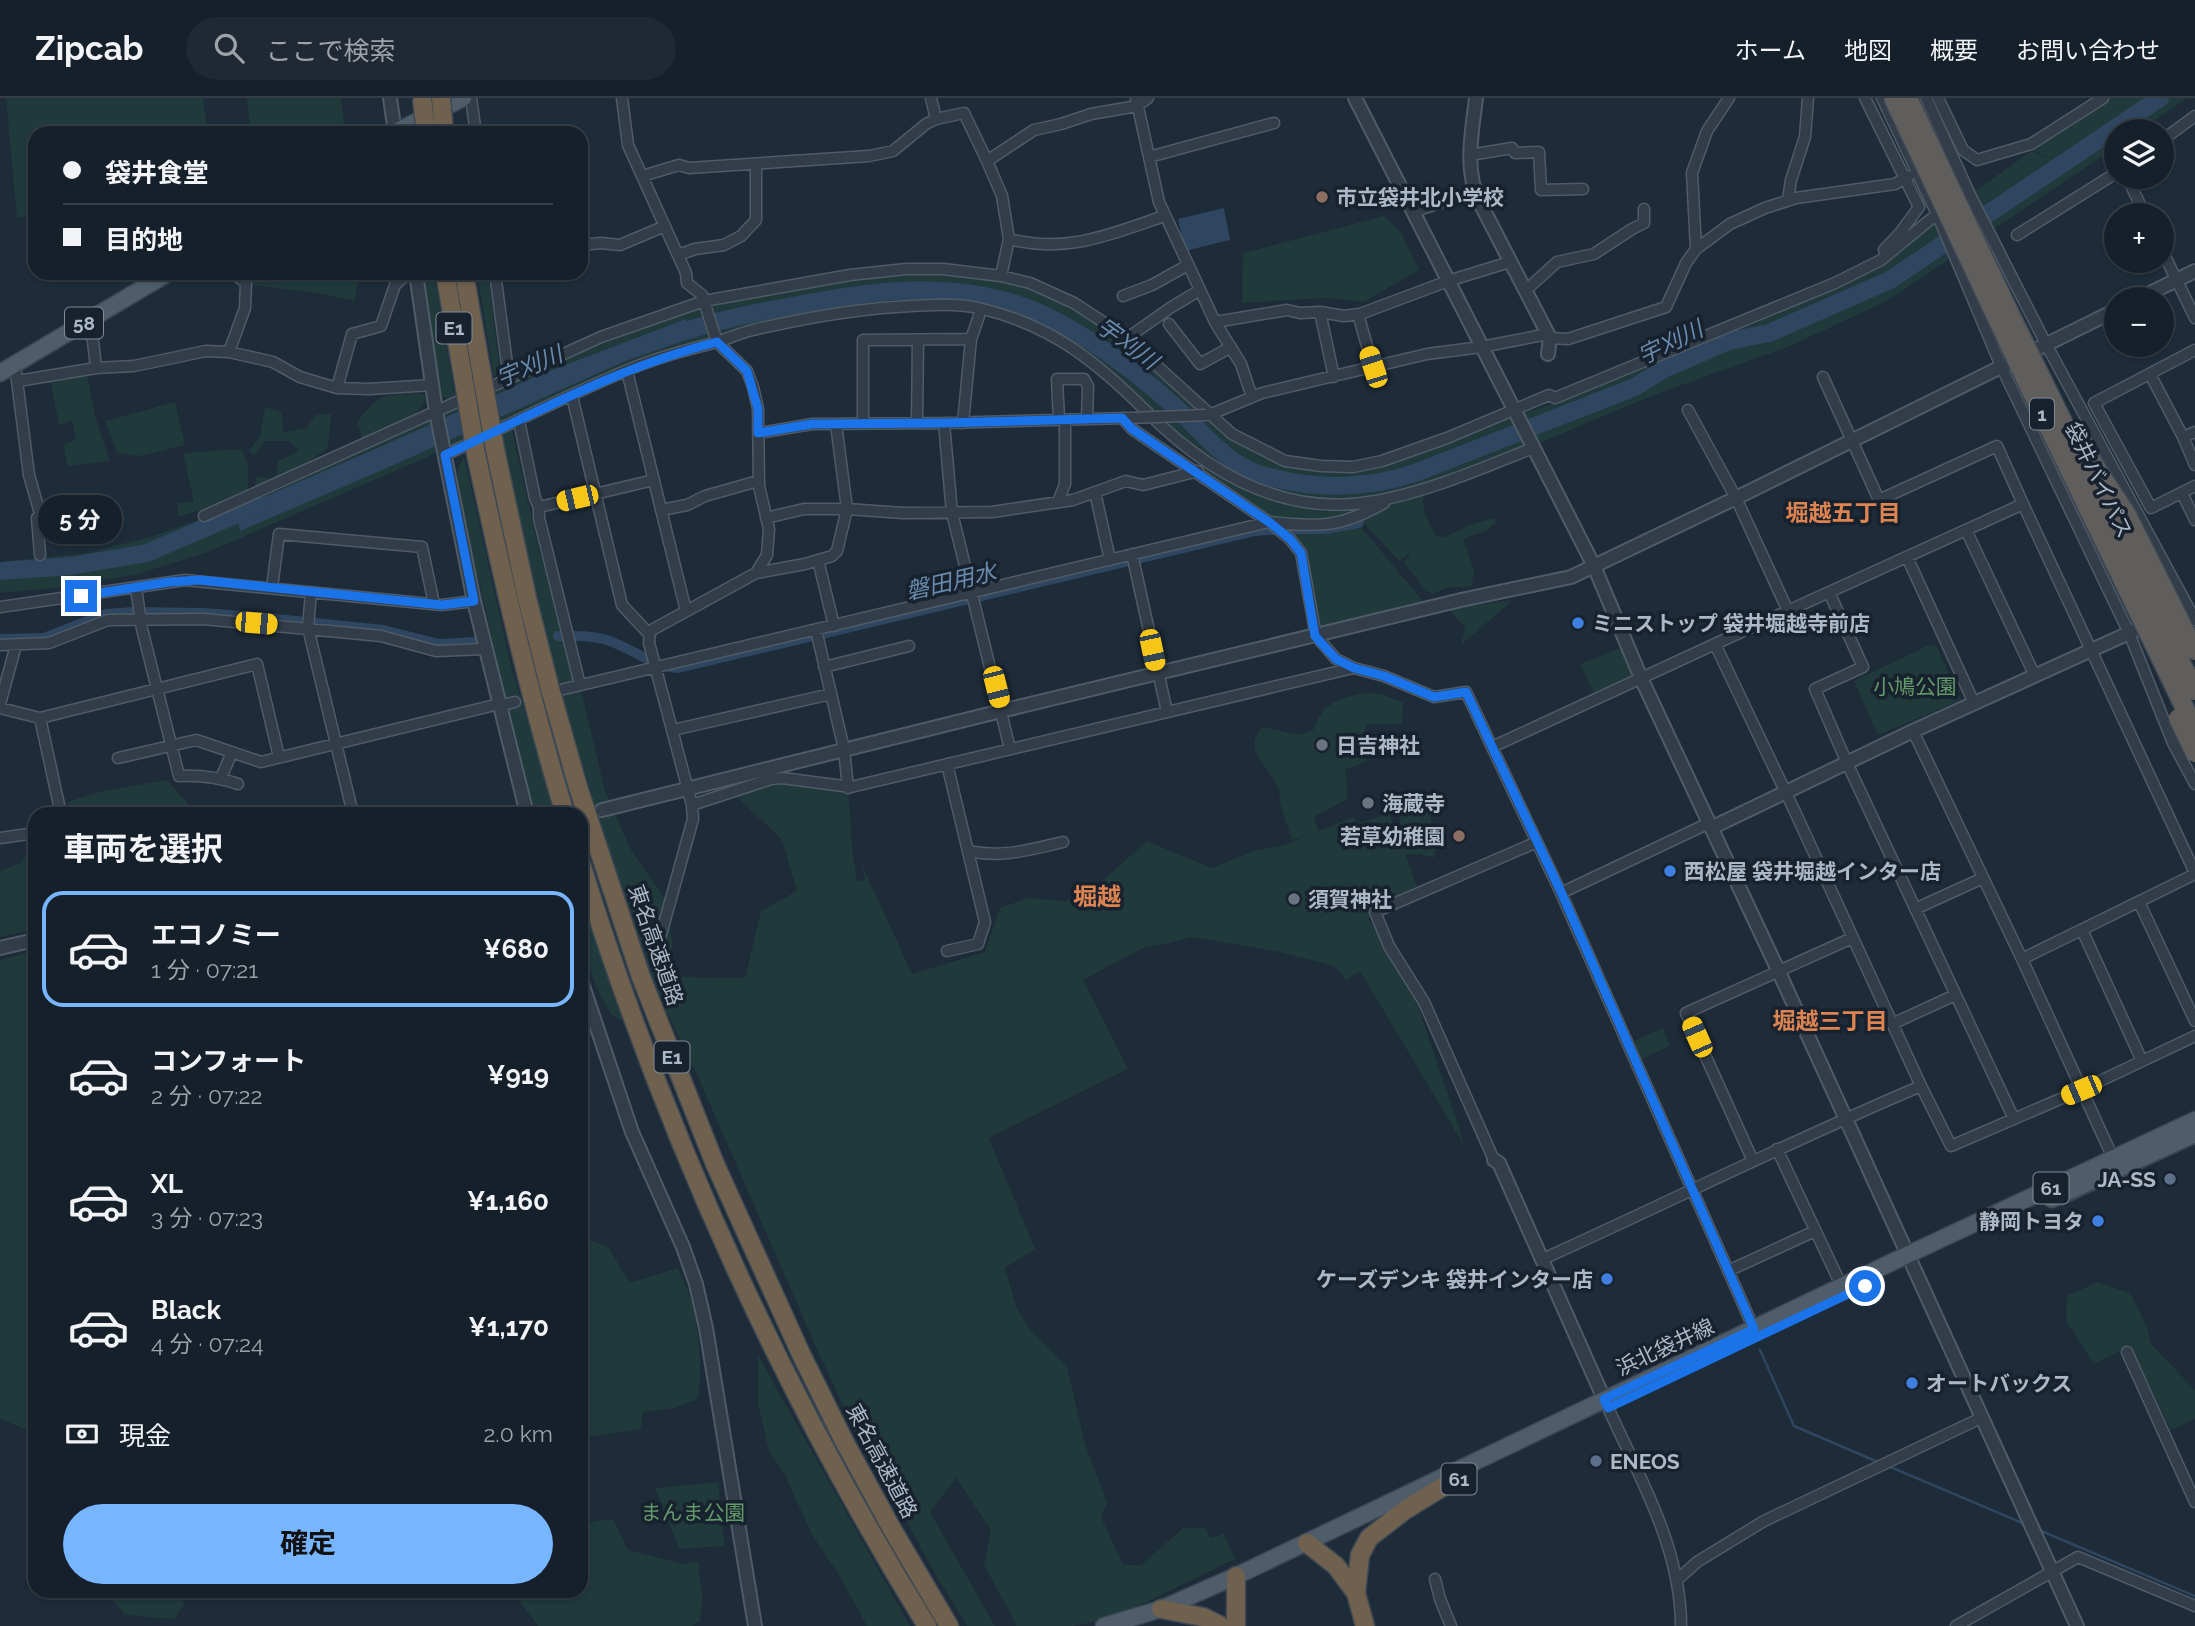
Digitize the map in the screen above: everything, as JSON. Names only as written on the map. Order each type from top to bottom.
[{"type":"highway","points":[[422,98],[425,126]]},
{"type":"highway","points":[[441,98],[443,126]]},
{"type":"highway","name":"袋井バイパス","points":[[1893,98],[2195,691]]},
{"type":"highway","name":"袋井バイパス","points":[[1908,98],[2013,336],[2195,729]]},
{"type":"highway","name":"E1","points":[[446,280],[476,454],[510,612],[563,807]]},
{"type":"highway","name":"東名高速道路","points":[[465,280],[495,449],[527,598],[585,807]]},
{"type":"highway","points":[[2013,336],[2048,378],[2080,443],[2127,515],[2195,651]]},
{"type":"highway","points":[[2013,336],[2018,373],[2102,562],[2195,753]]},
{"type":"highway","name":"東名高速道路","points":[[588,817],[641,977],[716,1164],[801,1354],[868,1485],[949,1626]]},
{"type":"highway","name":"東名高速道路","points":[[588,887],[638,1033],[695,1177],[749,1299],[850,1495],[927,1626]]},
{"type":"highway","points":[[1364,1626],[1356,1593],[1360,1555],[1369,1538],[1405,1510],[1444,1486]]},
{"type":"highway","points":[[1307,1543],[1336,1566],[1356,1593]]},
{"type":"highway","points":[[1236,1576],[1236,1626]]},
{"type":"highway","points":[[1161,1609],[1203,1616],[1222,1626]]},
{"type":"main road","points":[[409,126],[463,98]]},
{"type":"main road","name":"58","points":[[0,373],[17,373],[86,322],[156,280]]},
{"type":"main road","name":"浜北袋井線","points":[[1104,1626],[1161,1609],[1236,1576],[1606,1404],[2195,1120]]},
{"type":"main road","name":"浜北袋井線","points":[[1307,1543],[1371,1519],[1444,1486],[1842,1287],[2195,1134]]},
{"type":"street","points":[[390,98],[394,126]]},
{"type":"street","points":[[471,98],[475,126]]},
{"type":"street","points":[[622,98],[628,145],[686,273],[687,283],[702,295],[716,340],[747,371],[758,409],[758,481],[769,530],[767,555],[756,573]]},
{"type":"street","points":[[931,98],[936,119]]},
{"type":"street","points":[[988,161],[1034,130],[1147,98]]},
{"type":"street","points":[[1355,98],[1594,566],[1641,678],[1778,970],[2077,1626]]},
{"type":"street","points":[[1476,98],[1470,155],[1471,181],[1549,336],[1548,354]]},
{"type":"street","points":[[1696,249],[1692,173],[1707,131],[1729,98]]},
{"type":"street","points":[[1788,200],[1791,180],[1805,137],[1808,98]]},
{"type":"street","points":[[1866,98],[1907,177],[1919,207],[1900,233],[1881,252],[1881,260]]},
{"type":"street","points":[[1882,98],[1937,214],[2001,366],[2129,633],[2173,743],[2195,784]]},
{"type":"street","points":[[1926,98],[1971,197],[2046,344],[2192,604],[2195,620]]},
{"type":"street","points":[[1938,98],[1963,150],[1976,160],[2031,144],[2103,98]]},
{"type":"street","points":[[1136,102],[1164,216],[1215,322],[1241,364],[1252,397]]},
{"type":"street","points":[[642,176],[679,164],[689,168],[869,156],[893,151],[936,119],[964,113],[1002,196],[1009,239],[1001,276]]},
{"type":"street","points":[[2174,131],[2195,116]]},
{"type":"street","points":[[1149,157],[1274,123]]},
{"type":"street","points":[[1470,155],[1512,148],[1515,153],[1539,152],[1541,190],[1583,189]]},
{"type":"street","points":[[678,255],[695,248],[724,245],[741,236],[756,220],[757,164]]},
{"type":"street","points":[[758,433],[812,424],[963,423],[1209,415],[1252,397],[1427,355],[1549,336],[1568,339],[1666,307],[1686,263],[1696,249],[1730,224],[1788,200],[1895,184],[1907,177]]},
{"type":"street","points":[[2017,235],[2104,181]]},
{"type":"street","points":[[1413,212],[1474,191]]},
{"type":"street","points":[[1525,291],[1558,262],[1594,254],[1644,223],[1644,209]]},
{"type":"street","points":[[204,516],[436,414],[601,337],[704,303],[850,275],[906,269],[943,269],[1001,276],[1030,283],[1074,303],[1126,338],[1232,434],[1285,461],[1353,467],[1382,461],[1447,438],[1549,395],[1555,398],[1835,283],[1881,260],[1937,214]]},
{"type":"street","points":[[1009,239],[1027,244],[1052,245],[1097,240],[1164,216]]},
{"type":"street","points":[[588,244],[621,245],[664,226]]},
{"type":"street","points":[[1215,322],[1287,310],[1344,316],[1358,314],[1510,262]]},
{"type":"street","points":[[1123,296],[1153,285],[1188,265]]},
{"type":"street","points":[[2163,287],[2195,271]]},
{"type":"street","points":[[2174,273],[2195,318]]},
{"type":"street","points":[[229,352],[245,308],[246,283],[242,280]]},
{"type":"street","points":[[337,388],[352,334],[381,326],[396,285],[401,280]]},
{"type":"street","points":[[417,280],[436,414],[474,601],[525,807]]},
{"type":"street","points":[[496,280],[509,379]]},
{"type":"street","points":[[1126,338],[1200,290]]},
{"type":"street","points":[[444,452],[627,371],[679,351],[751,331],[863,310],[901,306],[974,307],[1009,316],[1035,327],[1092,360],[1178,440],[1212,466],[1248,486],[1293,500],[1341,504],[1372,502],[1452,480],[1532,446]]},
{"type":"street","points":[[1320,313],[1334,377]]},
{"type":"street","points":[[1358,314],[1373,367]]},
{"type":"street","points":[[963,423],[971,339],[979,316]]},
{"type":"street","points":[[602,810],[1002,710],[1461,600],[1571,577],[2104,316]]},
{"type":"street","points":[[86,322],[93,341],[96,368]]},
{"type":"street","points":[[1169,324],[1200,364],[1231,347]]},
{"type":"street","points":[[863,424],[863,340],[971,339]]},
{"type":"street","points":[[917,424],[918,340]]},
{"type":"street","points":[[2195,349],[2094,403],[2151,508],[2195,486]]},
{"type":"street","points":[[41,517],[29,475],[17,373],[134,366],[206,351],[229,352],[273,362],[300,377],[337,388],[432,385]]},
{"type":"street","points":[[627,371],[686,611]]},
{"type":"street","points":[[2150,374],[2195,465]]},
{"type":"street","points":[[1823,377],[1879,500],[1997,446],[2195,874],[2022,959]]},
{"type":"street","points":[[1058,502],[1065,484],[1057,380],[1084,379],[1088,386],[1087,419]]},
{"type":"street","points":[[572,396],[622,605],[650,635]]},
{"type":"street","points":[[1688,410],[1736,498],[1788,611]]},
{"type":"street","points":[[1126,418],[1132,429],[1290,539],[1301,553],[1315,636],[1336,659],[1434,697],[1466,692],[1561,892],[1754,1329]]},
{"type":"street","points":[[519,421],[539,507],[539,518],[580,685]]},
{"type":"street","points":[[944,423],[952,513],[1010,749]]},
{"type":"street","points":[[657,949],[693,819],[692,805],[649,643],[650,631],[756,573],[818,560],[832,556],[837,551],[847,509],[836,424]]},
{"type":"street","points":[[2183,437],[2195,432]]},
{"type":"street","points":[[766,517],[804,509],[903,513],[992,512],[1073,500],[1126,481],[1143,485],[1195,473],[1212,466]]},
{"type":"street","points":[[539,507],[654,480]]},
{"type":"street","points":[[661,510],[687,505],[705,496],[758,481]]},
{"type":"street","points":[[1095,492],[1110,560]]},
{"type":"street","points":[[2182,493],[2195,520]]},
{"type":"street","points":[[564,689],[1269,522],[1311,526],[1335,523],[1364,514],[1393,497]]},
{"type":"street","points":[[1492,747],[2023,504]]},
{"type":"street","points":[[40,555],[37,518],[71,508]]},
{"type":"street","points":[[1966,530],[2035,676]]},
{"type":"street","points":[[272,588],[279,534],[422,547],[434,604]]},
{"type":"street","points":[[1132,554],[1167,712]]},
{"type":"street","points":[[1907,557],[1974,703]]},
{"type":"street","points":[[818,560],[834,626]]},
{"type":"street","points":[[0,607],[185,580],[442,605],[474,601]]},
{"type":"street","points":[[136,588],[140,618],[179,776],[201,775],[238,784]]},
{"type":"street","points":[[311,592],[308,628],[352,807]]},
{"type":"street","points":[[1829,592],[1863,667],[1815,689],[2014,1119]]},
{"type":"street","points":[[1561,892],[1785,793],[1913,731],[2192,604]]},
{"type":"street","points":[[0,645],[49,643],[108,620],[140,618],[203,619],[381,636],[436,651],[485,649]]},
{"type":"street","points":[[816,630],[844,749],[848,788]]},
{"type":"street","points":[[1715,643],[1951,1146],[2081,1090],[2195,1036]]},
{"type":"street","points":[[16,645],[0,706],[40,718],[257,664],[279,757]]},
{"type":"street","points":[[824,667],[909,646]]},
{"type":"street","points":[[692,805],[771,779],[782,778],[848,788],[1354,668]]},
{"type":"street","points":[[673,730],[831,694]]},
{"type":"street","points":[[118,758],[197,740],[261,762],[515,702]]},
{"type":"street","points":[[40,718],[59,807]]},
{"type":"street","points":[[1913,731],[2113,1158]]},
{"type":"street","points":[[221,778],[232,752]]},
{"type":"street","points":[[947,764],[985,922],[978,944],[947,951]]},
{"type":"street","points":[[0,838],[28,834]]},
{"type":"street","points":[[968,851],[1005,855],[1063,842]]},
{"type":"street","points":[[1537,842],[1375,912],[1389,946],[1424,1002],[1649,1496],[1677,1580],[1681,1626]]},
{"type":"street","points":[[1915,909],[1983,878]]},
{"type":"street","points":[[2139,902],[2195,1021]]},
{"type":"street","points":[[2082,930],[2141,1061]]},
{"type":"street","points":[[1753,1161],[1686,1013],[1852,938]]},
{"type":"street","points":[[0,948],[28,942]]},
{"type":"street","points":[[1892,1024],[1955,995]]},
{"type":"street","points":[[588,1001],[632,1132],[683,1247],[696,1284],[706,1328],[755,1626]]},
{"type":"street","points":[[1543,1259],[1693,1191],[1777,1149],[1921,1086]]},
{"type":"street","points":[[1777,1149],[1842,1287]]},
{"type":"street","points":[[1728,1271],[1815,1231]]},
{"type":"street","points":[[2127,1352],[2195,1502]]},
{"type":"street","points":[[1677,1580],[1697,1562],[1763,1521],[1981,1418]]},
{"type":"street","points":[[1956,1626],[2078,1557],[2195,1606]]},
{"type":"street","points":[[1435,1579],[1451,1626]]},
{"type":"green space","points":[[6,98],[203,98],[207,126],[28,126],[28,216],[17,218]]},
{"type":"green space","points":[[247,98],[341,98],[345,126],[250,126]]},
{"type":"green space","points":[[2099,98],[2187,98],[2156,119],[2104,119],[2104,155],[1887,301],[1788,347],[1654,395],[1461,476],[1399,496],[1424,494],[1426,516],[1437,537],[1444,537],[1469,525],[1494,518],[1496,523],[1484,532],[1463,539],[1474,570],[1472,586],[1446,588],[1434,594],[1426,591],[1404,563],[1411,552],[1399,561],[1361,520],[1396,497],[1355,518],[1269,522],[1199,471],[1212,466],[1221,471],[1092,361],[1034,325],[977,308],[931,304],[760,324],[689,344],[634,363],[520,417],[208,552],[135,575],[55,588],[0,593],[0,562],[87,553],[153,536],[223,511],[536,370],[696,308],[741,296],[887,272],[1005,277],[1050,292],[1100,320],[1232,434],[1312,467],[1361,468],[1557,402],[1889,258],[1934,221],[2031,151],[2056,160],[2023,146]]},
{"type":"green space","points":[[1384,216],[1401,232],[1419,270],[1364,302],[1326,298],[1242,303],[1243,253]]},
{"type":"green space","points":[[248,280],[357,280],[355,301],[311,292],[251,285]]},
{"type":"green space","points":[[424,280],[435,280],[455,398],[447,399],[438,394],[431,355]]},
{"type":"green space","points":[[478,280],[489,280],[500,370],[494,377]]},
{"type":"green space","points":[[87,374],[96,419],[110,461],[67,466],[64,445],[76,439],[72,421],[59,425],[51,383]]},
{"type":"green space","points":[[423,394],[426,400],[413,417],[362,438],[357,422],[376,401],[386,396]]},
{"type":"green space","points":[[175,402],[185,445],[141,456],[117,453],[105,421]]},
{"type":"green space","points":[[265,407],[281,412],[284,432],[306,428],[316,415],[331,414],[328,448],[298,469],[254,489],[257,476],[270,479],[276,475],[278,461],[299,451],[289,441],[265,441],[254,456],[249,450],[260,437]]},
{"type":"green space","points":[[511,426],[539,550],[576,669],[605,791],[631,850],[669,905],[674,968],[680,977],[745,978],[761,911],[797,891],[782,840],[732,792],[762,782],[848,791],[857,881],[865,880],[862,865],[912,974],[985,952],[1000,908],[1028,898],[1065,901],[1100,883],[1147,841],[1212,868],[1256,850],[1285,845],[1305,836],[1292,840],[1276,783],[1256,752],[1257,735],[1263,727],[1299,735],[1313,730],[1319,717],[1334,702],[1363,693],[1403,702],[1402,724],[1367,724],[1361,746],[1367,761],[1345,770],[1348,793],[1346,800],[1314,817],[1318,831],[1353,817],[1357,824],[1389,813],[1403,849],[1399,829],[1402,804],[1410,799],[1426,796],[1431,821],[1439,835],[1434,858],[1405,854],[1418,889],[1370,908],[1369,920],[1408,976],[1466,1149],[1360,971],[1346,980],[1334,966],[1279,952],[1192,937],[1145,947],[1083,980],[1128,1069],[989,1138],[1035,1249],[1005,1268],[1017,1309],[1030,1329],[1067,1367],[1085,1444],[1107,1503],[1101,1517],[1123,1565],[1141,1565],[1183,1528],[1205,1528],[1210,1538],[1224,1534],[1235,1559],[1114,1618],[1072,1626],[1016,1626],[984,1565],[991,1530],[956,1478],[930,1512],[995,1626],[967,1626],[901,1511],[870,1465],[699,1079],[649,975],[556,681],[519,544],[499,432]]},
{"type":"green space","points":[[241,449],[248,463],[248,491],[178,517],[178,503],[194,502],[183,453]]},
{"type":"green space","points":[[464,456],[511,666],[554,807],[533,807],[515,749],[467,534],[457,472]]},
{"type":"green space","points":[[1362,528],[1423,601],[1319,626],[1307,553],[1290,534]]},
{"type":"green space","points":[[1513,600],[1461,645],[1465,628],[1449,609]]},
{"type":"green space","name":"小鳩公園","points":[[1936,645],[1961,700],[1878,735],[1854,681],[1927,646]]},
{"type":"green space","points":[[1620,648],[1632,677],[1594,694],[1580,664]]},
{"type":"green space","points":[[167,780],[191,807],[69,807],[68,802],[102,791]]},
{"type":"green space","points":[[28,851],[28,931],[0,937],[0,871],[21,863]]},
{"type":"green space","points":[[588,915],[623,1021],[611,1014],[596,987],[588,961]]},
{"type":"green space","points":[[28,953],[28,1430],[0,1419],[0,960]]},
{"type":"green space","points":[[1663,1028],[1670,1046],[1642,1059],[1634,1041]]},
{"type":"green space","points":[[588,1240],[608,1247],[630,1283],[678,1268],[694,1309],[700,1351],[700,1380],[696,1400],[674,1408],[643,1412],[641,1429],[588,1437]]},
{"type":"green space","points":[[2097,1282],[2130,1293],[2146,1325],[2151,1344],[2195,1390],[2195,1419],[2171,1430],[2131,1346],[2094,1364],[2066,1321],[2067,1296]]},
{"type":"green space","points":[[758,1355],[910,1626],[867,1626],[839,1575],[812,1535],[785,1475],[769,1451],[758,1403]]},
{"type":"green space","name":"まんま公園","points":[[718,1482],[725,1546],[679,1549],[655,1488]]},
{"type":"green space","points":[[613,1519],[628,1550],[684,1564],[699,1561],[703,1595],[700,1621],[692,1626],[538,1626],[517,1598],[588,1598],[588,1524]]},
{"type":"green space","points":[[111,1598],[184,1598],[184,1605],[174,1619],[125,1615]]},
{"type":"water","points":[[1224,208],[1230,240],[1185,251],[1178,219]]},
{"type":"water","points":[[686,319],[691,338],[623,362],[240,531],[236,509],[539,375]]},
{"type":"waterway","name":"宇刈川","points":[[669,336],[757,313],[868,294],[921,290],[975,294],[1024,307],[1093,343],[1155,390],[1228,457],[1252,471],[1291,482],[1327,486],[1380,482],[1415,473],[1635,387],[1664,369],[1729,341],[1769,333],[1890,280],[2160,98]]},
{"type":"waterway","name":"宇刈川","points":[[0,571],[71,566],[147,553],[258,505]]},
{"type":"waterway","name":"磐田用水","points":[[558,636],[607,640],[659,664],[678,668],[1255,531],[1326,529],[1359,523]]},
{"type":"waterway","name":"磐田用水","points":[[0,639],[44,638],[106,614],[133,612],[257,617],[383,630],[439,644],[477,642]]},
{"type":"waterway","points":[[2061,1205],[2195,1143]]},
{"type":"waterway","points":[[1760,1350],[1794,1426],[1878,1462]]},
{"type":"waterway","points":[[1888,1466],[2027,1525]]},
{"type":"waterway","points":[[2039,1530],[2195,1596]]},
{"type":"place","name":"市立袋井北小学校","points":[[1322,197]]},
{"type":"place","name":"ミニストップ 袋井堀越寺前店","points":[[1578,623]]},
{"type":"place","name":"日吉神社","points":[[1322,745]]},
{"type":"place","name":"海蔵寺","points":[[1368,803]]},
{"type":"place","name":"若草幼稚園","points":[[1459,836]]},
{"type":"place","name":"西松屋 袋井堀越インター店","points":[[1670,871]]},
{"type":"place","name":"須賀神社","points":[[1294,899]]},
{"type":"place","name":"JA-SS","points":[[2170,1179]]},
{"type":"place","name":"静岡トヨタ","points":[[2098,1221]]},
{"type":"place","name":"ケーズデンキ 袋井インター店","points":[[1607,1279]]},
{"type":"place","name":"オートバックス","points":[[1912,1383]]},
{"type":"place","name":"ENEOS","points":[[1596,1461]]},
{"type":"district","name":"堀越五丁目","points":[[1843,512]]},
{"type":"district","name":"堀越","points":[[1097,896]]},
{"type":"district","name":"堀越三丁目","points":[[1830,1020]]},
{"type":"route","points":[[81,596],[199,580],[442,605],[474,601],[445,455],[640,365],[679,351],[717,342],[747,371],[758,409],[758,433],[812,424],[1122,418],[1132,429],[1290,539],[1301,553],[1315,636],[1336,659],[1434,697],[1466,692],[1561,892],[1754,1329],[1604,1399],[1608,1408],[1865,1286]]}]
